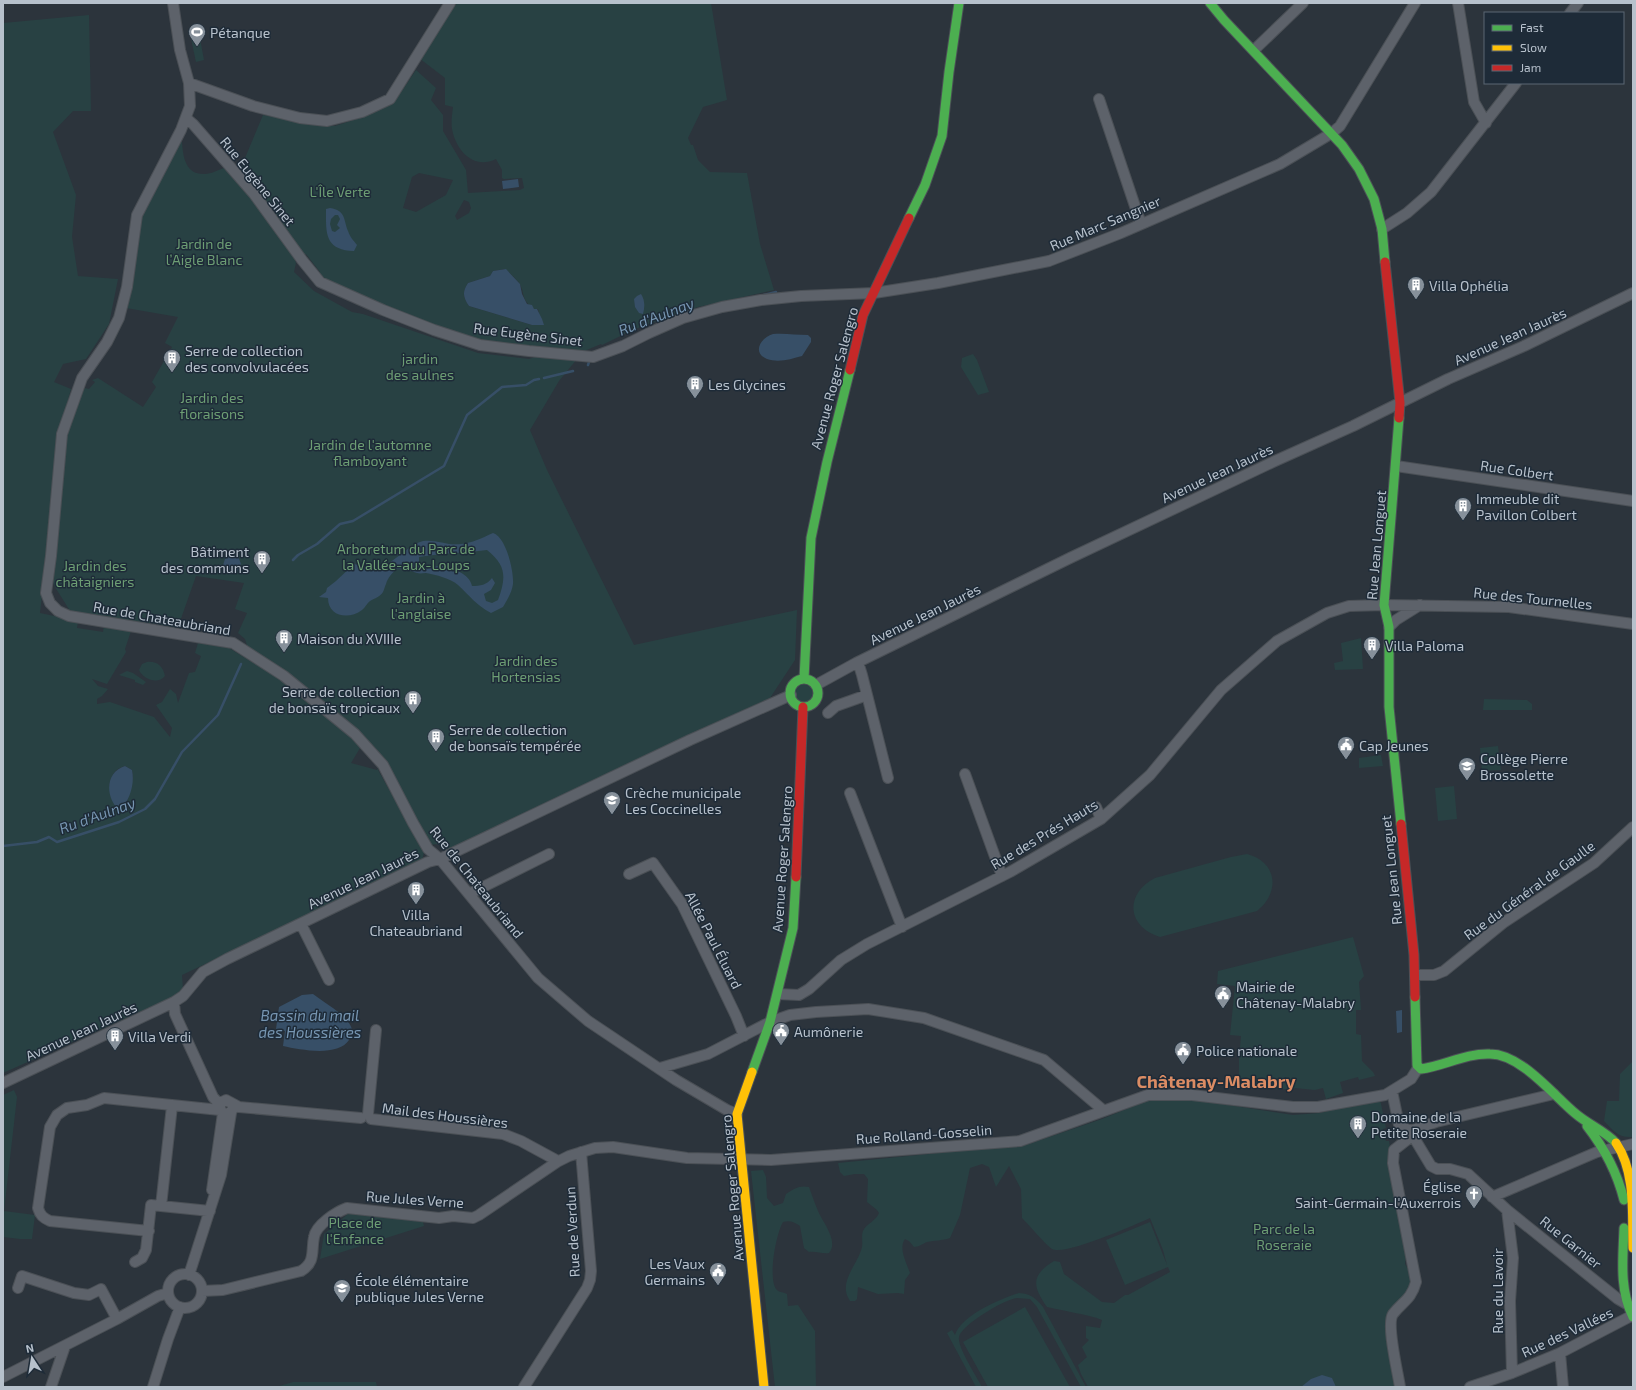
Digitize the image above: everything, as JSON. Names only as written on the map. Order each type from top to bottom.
[{"type":"street","name":"Rue de Chateaubriand","points":[[173,3],[180,50],[189,83],[190,106],[186,118],[137,215],[127,286],[119,318],[107,342],[82,378],[62,434],[46,594],[50,603],[58,611],[69,616],[233,643],[284,676],[355,734],[382,765],[428,849],[440,859],[538,978],[588,1021],[727,1110],[737,1114]]},
{"type":"street","points":[[189,83],[253,106],[300,118],[327,121],[362,112],[390,99],[450,3]]},
{"type":"street","name":"Avenue Roger Salengro","points":[[804,679],[811,538],[827,462],[862,319],[925,185],[938,150],[942,136],[959,3]]},
{"type":"street","name":"Rue Jean Longuet","points":[[1210,3],[1224,20],[1332,133],[1359,169],[1374,200],[1382,229],[1400,403],[1384,604],[1389,627],[1389,707],[1415,975],[1416,1055],[1418,1068]]},
{"type":"street","points":[[1254,50],[1304,3]]},
{"type":"street","name":"Rue Marc Sangnier","points":[[874,293],[945,282],[1049,262],[1280,164],[1332,133],[1340,126],[1416,3]]},
{"type":"street","points":[[1458,3],[1474,102],[1486,123]]},
{"type":"street","points":[[1571,12],[1578,3]]},
{"type":"street","points":[[1382,229],[1407,214],[1431,192],[1515,84]]},
{"type":"street","points":[[1099,98],[1141,224]]},
{"type":"street","name":"Rue Eugène Sinet","points":[[186,118],[193,124],[254,194],[302,260],[320,282],[383,310],[434,330],[480,345],[593,357],[611,351],[683,318],[722,307],[761,300],[801,296],[874,293]]},
{"type":"street","name":"Avenue Jean Jaurès","points":[[816,685],[858,662],[1098,545],[1448,379],[1524,346],[1633,293]]},
{"type":"street","name":"Rue Colbert","points":[[1396,466],[1633,501]]},
{"type":"street","name":"Rue des Prés Hauts","points":[[778,994],[799,995],[809,989],[841,960],[868,944],[1002,876],[1101,819],[1150,775],[1221,690],[1276,641],[1338,608],[1384,604],[1420,605]]},
{"type":"street","points":[[1389,627],[1396,620],[1420,605]]},
{"type":"street","name":"Rue des Tournelles","points":[[1420,605],[1509,607],[1633,624]]},
{"type":"street","points":[[858,662],[888,778]]},
{"type":"street","points":[[804,679],[810,680],[816,685],[818,690],[816,701],[809,707],[803,707],[792,701],[790,695],[794,684],[804,679]]},
{"type":"street","name":"Avenue Jean Jaurès","points":[[3,1083],[174,1002],[183,996],[203,972],[227,959],[428,862],[440,859],[690,740],[790,695]]},
{"type":"street","points":[[828,713],[836,706],[867,695]]},
{"type":"street","name":"Avenue Roger Salengro","points":[[764,1387],[737,1114],[770,1022],[793,928],[803,707]]},
{"type":"street","points":[[964,774],[1002,876]]},
{"type":"street","points":[[850,793],[902,927]]},
{"type":"street","points":[[1096,807],[1101,819]]},
{"type":"street","name":"Rue du Général de Gaulle","points":[[1415,975],[1434,975],[1444,971],[1503,923],[1594,863],[1633,827]]},
{"type":"street","points":[[469,894],[549,854]]},
{"type":"street","name":"Allée Paul Éluard","points":[[629,874],[653,863],[682,904],[736,1016],[744,1036]]},
{"type":"street","points":[[301,924],[329,980]]},
{"type":"street","points":[[174,1002],[175,1014],[213,1097],[228,1109],[221,1175],[189,1275]]},
{"type":"street","points":[[660,1068],[708,1054],[770,1022],[790,1015],[812,1012],[868,1009],[924,1018],[1044,1060],[1103,1110]]},
{"type":"street","points":[[367,1117],[376,1030]]},
{"type":"street","points":[[1418,1068],[1432,1068],[1474,1055],[1488,1053],[1500,1054],[1508,1057],[1579,1116],[1605,1133],[1619,1147],[1630,1183],[1633,1256]]},
{"type":"street","name":"Rue Rolland-Gosselin","points":[[742,1159],[771,1160],[1020,1141],[1148,1095],[1192,1095],[1293,1108],[1318,1107],[1386,1095],[1411,1079],[1418,1068]]},
{"type":"street","name":"Rue Garnier","points":[[1392,1091],[1399,1125],[1410,1131],[1431,1166],[1437,1169],[1450,1169],[1468,1174],[1507,1210],[1632,1312]]},
{"type":"street","points":[[1400,1387],[1394,1357],[1391,1320],[1393,1314],[1410,1297],[1416,1282],[1393,1163],[1394,1150],[1408,1139],[1410,1131],[1436,1122],[1554,1094]]},
{"type":"street","name":"Mail des Houssières","points":[[149,1231],[50,1221],[44,1218],[40,1213],[38,1208],[50,1127],[57,1115],[67,1108],[93,1104],[104,1098],[172,1106],[367,1117],[503,1134],[521,1141],[556,1160],[557,1162]]},
{"type":"street","points":[[161,1206],[172,1106]]},
{"type":"street","points":[[1579,1116],[1604,1150],[1621,1186],[1625,1205],[1624,1293],[1632,1312]]},
{"type":"street","points":[[1492,1197],[1604,1150],[1633,1144]]},
{"type":"street","name":"Rue Jules Verne","points":[[202,1291],[222,1290],[302,1271],[311,1261],[314,1235],[317,1229],[341,1210],[347,1208],[439,1218],[453,1216],[473,1218],[557,1162],[569,1156],[595,1148],[613,1146],[687,1158],[742,1159]]},
{"type":"street","name":"Rue de Verdun","points":[[524,1387],[587,1288],[590,1280],[591,1271],[581,1152]]},
{"type":"street","points":[[135,1262],[142,1258],[146,1250],[152,1205],[210,1211]]},
{"type":"street","name":"Rue du Lavoir","points":[[1507,1210],[1513,1258],[1510,1301],[1512,1373]]},
{"type":"street","points":[[1632,1270],[1633,1290]]},
{"type":"street","points":[[184,1274],[189,1275],[199,1282],[202,1291],[201,1296],[195,1304],[186,1308],[180,1307],[173,1303],[168,1293],[169,1285],[175,1277],[184,1274]]},
{"type":"street","points":[[18,1288],[22,1276],[74,1293],[89,1295],[101,1289],[117,1319]]},
{"type":"street","points":[[3,1377],[117,1319],[158,1296],[168,1293]]},
{"type":"street","points":[[153,1387],[180,1307]]},
{"type":"street","name":"Rue des Vallées","points":[[1470,1387],[1512,1373],[1560,1353],[1632,1312]]},
{"type":"street","points":[[51,1387],[65,1346]]},
{"type":"street","points":[[1560,1353],[1563,1387]]},
{"type":"green space","name":"L'Île Verte","points":[[457,3],[711,3],[727,100],[703,107],[688,138],[691,145],[693,145],[698,160],[710,172],[747,173],[760,244],[774,290],[698,307],[635,329],[602,345],[601,344],[582,352],[479,342],[320,280],[313,270],[314,267],[319,274],[320,272],[306,254],[302,258],[279,219],[240,170],[263,115],[335,126],[357,119],[393,104],[416,70],[436,88],[431,100],[443,115],[443,131],[466,170],[468,193],[520,190],[524,188],[522,178],[502,178],[502,170],[496,159],[488,162],[473,160],[457,145],[452,129],[453,107],[445,105],[445,78],[419,58]],"holes":[[[419,173],[453,180],[446,195],[416,212],[403,208],[412,177]],[[464,200],[469,202],[471,208],[469,213],[457,220],[455,216]],[[505,269],[519,283],[527,302],[534,309],[538,309],[539,314],[532,325],[469,306],[464,295],[468,283],[490,276],[493,271]]]},
{"type":"green space","points":[[89,15],[91,111],[73,111],[53,132],[76,195],[72,237],[78,276],[118,279],[109,324],[86,359],[63,364],[54,382],[71,389],[61,426],[40,613],[78,621],[77,628],[103,632],[104,626],[131,631],[125,649],[126,652],[107,684],[92,679],[98,686],[108,689],[97,699],[97,704],[110,702],[154,717],[170,737],[172,728],[156,705],[162,702],[170,689],[176,694],[178,703],[189,673],[195,672],[201,656],[195,653],[198,643],[229,648],[280,679],[352,738],[360,748],[351,763],[377,770],[377,768],[424,852],[422,861],[182,975],[183,990],[173,997],[3,1073],[3,23]],"holes":[[[125,766],[132,770],[133,777],[126,805],[109,786],[112,776],[118,769]]]},
{"type":"green space","name":"Pétanque","points":[[199,33],[204,60],[196,62],[190,34]]},
{"type":"green space","name":"Arboretum du Parc de la Vallée-aux-Loups","points":[[179,141],[182,142],[183,154],[187,164],[194,172],[199,174],[207,174],[224,168],[237,183],[242,185],[294,258],[296,263],[294,272],[314,291],[352,312],[363,314],[478,353],[529,359],[535,357],[577,359],[559,381],[530,430],[547,470],[634,645],[797,610],[795,660],[770,698],[447,851],[440,845],[430,845],[389,768],[313,694],[291,675],[271,661],[248,648],[245,639],[238,633],[247,613],[235,609],[244,583],[196,576],[177,630],[163,628],[162,625],[150,623],[147,627],[72,614],[55,587],[52,579],[65,440],[76,404],[85,388],[89,389],[95,382],[92,380],[98,378],[143,407],[156,387],[152,382],[172,347],[165,343],[178,317],[126,308],[139,219]]},
{"type":"green space","points":[[973,354],[977,360],[989,392],[978,395],[961,367],[962,358]]},
{"type":"green space","points":[[1361,638],[1363,669],[1335,670],[1334,663],[1343,661],[1341,643]]},
{"type":"green space","points":[[147,662],[157,663],[163,669],[165,676],[159,680],[151,680],[144,676],[139,670],[142,664]]},
{"type":"green space","points":[[127,671],[133,673],[146,682],[143,685],[135,682],[135,680],[119,675]]},
{"type":"green space","points":[[804,684],[810,687],[813,693],[810,699],[804,702],[798,699],[795,693],[798,687]]},
{"type":"green space","points":[[1484,699],[1527,700],[1532,704],[1532,710],[1483,710]]},
{"type":"green space","points":[[1498,746],[1501,770],[1482,771],[1480,748]]},
{"type":"green space","points":[[1381,755],[1383,766],[1359,768],[1359,758]]},
{"type":"green space","points":[[1454,786],[1457,819],[1438,821],[1435,788]]},
{"type":"green space","points":[[1247,854],[1257,858],[1265,864],[1270,871],[1272,879],[1270,896],[1257,911],[1160,937],[1141,926],[1136,918],[1134,901],[1138,893],[1145,885],[1155,878]]},
{"type":"green space","points":[[1353,937],[1364,976],[1359,982],[1361,1010],[1356,1010],[1356,1034],[1361,1035],[1362,1061],[1375,1076],[1359,1080],[1358,1077],[1340,1082],[1343,1093],[1326,1099],[1323,1088],[1315,1090],[1295,1088],[1292,1090],[1247,1086],[1247,1079],[1239,1079],[1241,1036],[1230,1035],[1235,986],[1217,984],[1218,971]]},
{"type":"green space","points":[[1633,1061],[1633,1137],[1628,1137],[1620,1135],[1614,1131],[1604,1121],[1607,1101],[1619,1101],[1620,1074]]},
{"type":"green space","points":[[14,1090],[17,1097],[4,1211],[35,1215],[32,1239],[3,1237],[3,1095]]},
{"type":"green space","name":"Parc de la Roseraie","points":[[1380,1099],[1386,1128],[1383,1129],[1386,1141],[1389,1141],[1407,1250],[1405,1264],[1412,1278],[1411,1287],[1396,1305],[1396,1387],[1088,1387],[1078,1365],[1087,1357],[1082,1347],[1089,1340],[1086,1338],[1086,1326],[1100,1328],[1102,1320],[1047,1307],[1042,1300],[1037,1287],[1036,1281],[1038,1276],[1046,1266],[1054,1261],[1060,1262],[1064,1274],[1102,1302],[1114,1303],[1125,1295],[1128,1295],[1170,1272],[1168,1267],[1125,1285],[1106,1240],[1150,1222],[1167,1265],[1163,1250],[1150,1218],[1085,1244],[1059,1250],[1052,1249],[1022,1218],[1021,1189],[1009,1166],[996,1187],[989,1167],[982,1164],[970,1168],[960,1215],[950,1238],[927,1242],[914,1247],[905,1239],[902,1247],[905,1261],[910,1273],[905,1280],[904,1294],[878,1294],[858,1287],[857,1299],[855,1301],[850,1301],[847,1294],[847,1280],[860,1254],[863,1231],[866,1226],[878,1216],[879,1213],[867,1202],[868,1179],[864,1174],[844,1176],[840,1172],[838,1163],[999,1147],[1020,1147],[1102,1119],[1149,1100],[1196,1100],[1293,1115],[1320,1113]]},
{"type":"green space","points":[[763,1170],[766,1177],[767,1198],[774,1206],[783,1203],[786,1194],[794,1189],[799,1187],[809,1187],[818,1211],[831,1238],[832,1248],[829,1253],[809,1252],[804,1248],[800,1226],[796,1223],[788,1221],[783,1222],[780,1228],[774,1256],[773,1275],[776,1289],[787,1294],[788,1306],[798,1305],[815,1331],[816,1387],[775,1387],[751,1171]]},
{"type":"green space","name":"Place de l'Enfance","points":[[349,1213],[423,1222],[424,1226],[320,1259],[324,1234]]},
{"type":"green space","points":[[1019,1293],[1027,1294],[1033,1297],[1043,1307],[1086,1387],[1081,1387],[1037,1307],[1030,1299],[1017,1298],[1011,1299],[984,1313],[967,1326],[959,1337],[959,1342],[964,1355],[982,1387],[976,1387],[947,1333],[952,1330],[955,1335],[965,1321],[982,1309],[1002,1299]]},
{"type":"green space","points":[[1025,1307],[1070,1387],[988,1387],[963,1342]]},
{"type":"green space","points":[[293,1382],[376,1382],[377,1387],[276,1387]]},
{"type":"water","points":[[518,179],[519,187],[503,189],[502,181]]},
{"type":"water","points":[[326,209],[335,209],[343,216],[350,235],[357,245],[354,251],[344,250],[332,243],[327,232]],"holes":[[[335,215],[338,215],[340,219],[337,225],[340,228],[335,232],[332,231],[330,224],[331,219]]]},
{"type":"water","points":[[506,269],[520,284],[522,294],[527,304],[532,305],[534,309],[537,309],[544,325],[532,325],[469,306],[465,300],[464,294],[468,283],[490,276],[493,271]]},
{"type":"water","points":[[641,294],[644,304],[643,314],[639,313],[635,307],[634,299]]},
{"type":"water","points":[[773,334],[808,335],[811,338],[811,342],[802,356],[785,360],[771,360],[762,356],[759,350],[761,342]]},
{"type":"water","points":[[493,533],[498,536],[505,547],[511,563],[513,584],[512,590],[503,607],[491,613],[477,604],[451,580],[426,573],[418,573],[402,569],[396,569],[388,579],[383,592],[357,613],[346,616],[335,613],[331,609],[328,598],[319,597],[354,564],[372,568],[381,567],[393,561],[417,543],[423,541],[461,544]],"holes":[[[487,550],[494,556],[501,567],[503,579],[498,600],[492,603],[486,601],[484,594],[491,590],[495,583],[492,578],[483,585],[472,586],[468,578],[460,572],[440,566],[427,569],[419,564],[419,557],[436,555]]]},
{"type":"water","points":[[233,554],[238,556],[241,564],[239,570],[231,573],[226,570],[223,565],[225,559]]},
{"type":"water","points":[[125,766],[132,770],[133,781],[129,797],[123,807],[119,810],[114,805],[111,798],[109,785],[118,769]]},
{"type":"water","name":"Bassin du mail des Houssières","points":[[313,994],[346,1019],[352,1029],[352,1034],[349,1040],[337,1049],[319,1051],[283,1046],[285,1031],[276,1029],[279,1007],[302,995]]},
{"type":"water","points":[[1402,1010],[1402,1032],[1397,1033],[1396,1011]]},
{"type":"water","points":[[1322,1375],[1332,1378],[1336,1387],[1301,1387],[1311,1379]]},
{"type":"waterway","name":"Ru d'Aulnay","points":[[764,295],[776,292]]},
{"type":"waterway","name":"Ru d'Aulnay","points":[[544,378],[573,371]]},
{"type":"waterway","name":"Ru d'Aulnay","points":[[293,560],[298,555],[317,544],[340,524],[353,521],[444,466],[467,415],[502,387],[526,385],[539,379]]},
{"type":"waterway","name":"Ru d'Aulnay","points":[[3,846],[37,842],[49,837],[57,842],[119,822],[145,809],[155,799],[182,752],[218,715],[241,664]]},
{"type":"traffic: fast","points":[[909,218],[925,185],[942,136],[959,3]]},
{"type":"traffic: fast","points":[[1210,3],[1224,20],[1342,145],[1359,169],[1374,199],[1382,229],[1385,262]]},
{"type":"traffic: fast","points":[[804,679],[811,538],[827,462],[850,370]]},
{"type":"traffic: fast","points":[[1399,418],[1384,605],[1389,627],[1389,707],[1401,824]]},
{"type":"traffic: fast","points":[[804,679],[814,683],[818,693],[814,703],[804,707],[794,703],[790,693],[794,683],[804,679]]},
{"type":"traffic: fast","points":[[752,1072],[770,1022],[793,928],[796,877]]},
{"type":"traffic: fast","points":[[1415,997],[1417,1065],[1421,1069],[1481,1054],[1502,1056],[1525,1068],[1576,1114],[1616,1143]]},
{"type":"traffic: fast","points":[[1587,1126],[1610,1161],[1624,1200]]},
{"type":"traffic: fast","points":[[1624,1228],[1624,1284],[1626,1296],[1633,1317]]},
{"type":"traffic: slow","points":[[752,1072],[737,1114],[764,1387]]},
{"type":"traffic: slow","points":[[1616,1143],[1627,1167],[1630,1180],[1632,1194],[1633,1248]]},
{"type":"traffic: jam","points":[[850,370],[863,315],[909,218]]},
{"type":"traffic: jam","points":[[1385,262],[1400,403],[1399,418]]},
{"type":"traffic: jam","points":[[796,877],[803,707]]},
{"type":"traffic: jam","points":[[1401,824],[1414,955],[1415,997]]},
{"type":"place","name":"Pétanque","points":[[197,47]]},
{"type":"place","name":"Villa Ophélia","points":[[1416,300]]},
{"type":"place","name":"Serre de collection des convolvulacées","points":[[172,373]]},
{"type":"place","name":"Les Glycines","points":[[695,399]]},
{"type":"place","name":"Immeuble dit Pavillon Colbert","points":[[1463,521]]},
{"type":"place","name":"Bâtiment des communs","points":[[262,574]]},
{"type":"place","name":"Maison du XVIIIe","points":[[284,653]]},
{"type":"place","name":"Villa Paloma","points":[[1372,660]]},
{"type":"place","name":"Serre de collection de bonsaïs tropicaux","points":[[413,714]]},
{"type":"place","name":"Serre de collection de bonsaïs tempérée","points":[[436,752]]},
{"type":"place","name":"Cap Jeunes","points":[[1346,760]]},
{"type":"place","name":"Collège Pierre Brossolette","points":[[1467,781]]},
{"type":"place","name":"Crèche municipale Les Coccinelles","points":[[612,815]]},
{"type":"place","name":"Villa Chateaubriand","points":[[416,905]]},
{"type":"place","name":"Mairie de Châtenay-Malabry","points":[[1223,1009]]},
{"type":"place","name":"Aumônerie","points":[[781,1046]]},
{"type":"place","name":"Villa Verdi","points":[[115,1051]]},
{"type":"place","name":"Police nationale","points":[[1183,1065]]},
{"type":"place","name":"Domaine de la Petite Roseraie","points":[[1358,1139]]},
{"type":"place","name":"Église Saint-Germain-l'Auxerrois","points":[[1474,1209]]},
{"type":"place","name":"Les Vaux Germains","points":[[718,1286]]},
{"type":"place","name":"École élémentaire publique Jules Verne","points":[[342,1303]]},
{"type":"district","name":"Châtenay-Malabry","points":[[1216,1081]]},
{"type":"park label","name":"Jardin de l’Aigle Blanc","points":[[204,252]]},
{"type":"park label","name":"jardin des aulnes","points":[[420,366]]},
{"type":"park label","name":"Jardin des floraisons","points":[[212,406]]},
{"type":"park label","name":"Jardin de l'automne flamboyant","points":[[370,452]]},
{"type":"park label","name":"Jardin des châtaigniers","points":[[95,574]]},
{"type":"park label","name":"Jardin à l'anglaise","points":[[421,606]]},
{"type":"park label","name":"Jardin des Hortensias","points":[[526,668]]}]
